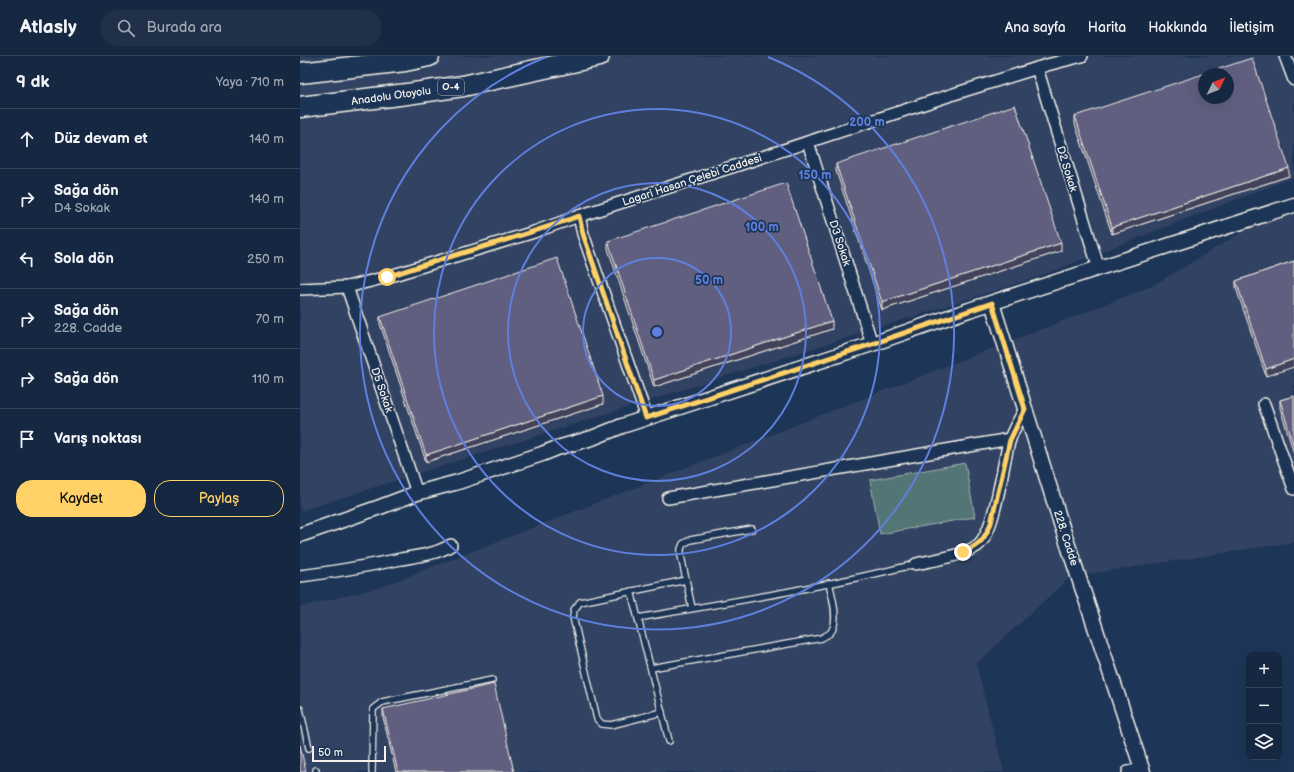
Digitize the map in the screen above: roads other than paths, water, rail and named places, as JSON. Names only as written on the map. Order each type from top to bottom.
[{"type":"highway","points":[[300,73],[405,61],[429,56]]},
{"type":"highway","name":"Anadolu Otoyolu","points":[[300,107],[463,86],[599,56]]},
{"type":"street","name":"Lagari Hasan Çelebi Caddesi","points":[[300,289],[347,287],[368,283],[534,232],[957,93],[1037,68],[1082,56]]},
{"type":"street","points":[[1285,56],[1294,80]]},
{"type":"street","name":"D2 Sokak","points":[[1037,68],[1099,269]]},
{"type":"street","name":"D3 Sokak","points":[[808,142],[872,344]]},
{"type":"street","points":[[300,535],[417,493],[458,482],[557,448],[592,438],[622,426],[992,303],[1294,205]]},
{"type":"street","points":[[579,216],[583,234],[646,418]]},
{"type":"street","name":"D5 Sokak","points":[[347,287],[417,493]]},
{"type":"street","name":"228. Cadde","points":[[992,303],[1138,771]]},
{"type":"street","points":[[1264,404],[1294,489]]},
{"type":"street","points":[[916,564],[963,552],[981,542],[991,523],[1010,440],[1025,409]]},
{"type":"street","points":[[668,498],[1010,440]]},
{"type":"street","points":[[300,576],[341,571],[428,554],[445,549],[451,545]]},
{"type":"lane","points":[[692,608],[681,549],[683,544],[690,540],[752,529]]},
{"type":"lane","points":[[638,618],[878,574],[916,564]]},
{"type":"lane","points":[[662,712],[611,725],[602,724],[597,719],[573,617],[574,610],[580,602],[686,580]]},
{"type":"lane","points":[[651,668],[822,638],[831,633],[835,624],[835,612],[829,583]]},
{"type":"lane","points":[[631,591],[669,741]]},
{"type":"lane","points":[[372,772],[373,709],[378,704],[492,680]]},
{"type":"lane","points":[[300,709],[309,748]]}]
